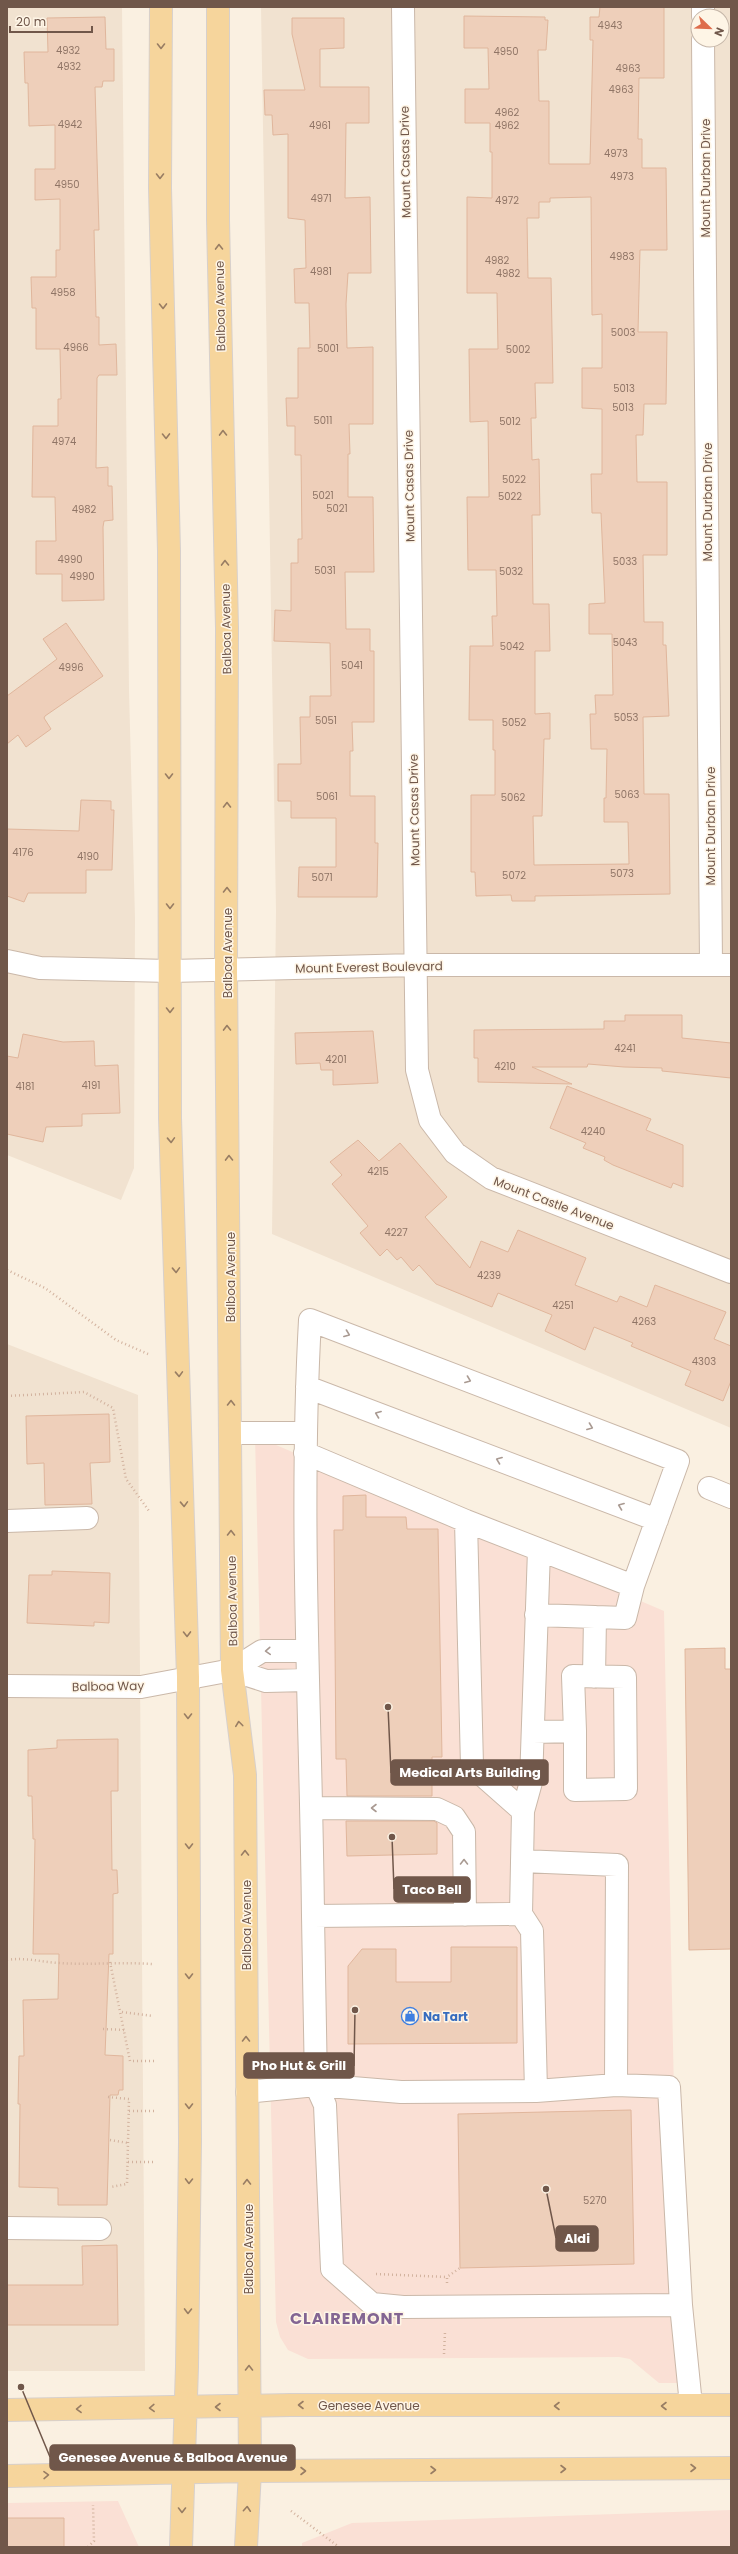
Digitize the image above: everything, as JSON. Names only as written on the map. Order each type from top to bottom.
[{"type":"main road","points":[[161,7],[160,188],[169,551],[170,1118],[188,1677],[190,2142],[186,2407],[182,2473],[181,2547]]},
{"type":"main road","name":"Balboa Avenue","points":[[218,7],[218,220],[227,628],[226,970],[232,1670],[245,1775],[250,2471],[246,2547]]},
{"type":"main road","name":"Genesee Avenue","points":[[7,2410],[249,2407],[290,2405],[731,2405]]},
{"type":"main road","points":[[7,2476],[250,2471],[731,2468]]},
{"type":"street","name":"Mount Casas Drive","points":[[403,7],[416,965]]},
{"type":"street","name":"Mount Durban Drive","points":[[703,48],[721,964]]},
{"type":"street","name":"Mount Everest Boulevard","points":[[7,961],[40,968],[170,971],[416,965],[721,964]]},
{"type":"street","name":"Mount Castle Avenue","points":[[416,965],[417,1070],[430,1120],[455,1153],[491,1178],[731,1272]]},
{"type":"street","points":[[536,1615],[625,1618],[633,1586],[678,1461],[310,1320],[305,1443],[307,1680],[312,1808],[316,2085],[325,2105],[332,2269],[372,2304],[403,2307],[681,2305]]},
{"type":"street","points":[[307,1387],[657,1520]]},
{"type":"street","points":[[231,1433],[305,1443],[466,1521],[633,1586]]},
{"type":"street","points":[[709,1488],[731,1497]]},
{"type":"street","points":[[7,1521],[87,1518]]},
{"type":"street","points":[[466,1521],[472,1766],[523,1811]]},
{"type":"street","points":[[536,2091],[532,1931],[521,1914],[523,1811],[531,1782],[539,1550]]},
{"type":"street","points":[[594,1676],[595,1617]]},
{"type":"street","points":[[232,1670],[262,1651],[307,1651]]},
{"type":"street","points":[[232,1670],[266,1681],[307,1680]]},
{"type":"street","name":"Balboa Way","points":[[7,1686],[141,1687],[232,1670]]},
{"type":"street","points":[[573,1676],[625,1677],[626,1789],[575,1790],[575,1731],[573,1676]]},
{"type":"street","points":[[533,1732],[575,1731]]},
{"type":"street","points":[[312,1808],[437,1809],[454,1817],[464,1832],[464,1915]]},
{"type":"street","points":[[522,1861],[617,1865],[616,2085]]},
{"type":"street","points":[[313,1916],[521,1914]]},
{"type":"street","points":[[247,2092],[316,2085],[401,2092],[536,2091],[616,2085],[669,2088],[681,2305],[691,2406]]},
{"type":"street","points":[[7,2228],[100,2229]]},
{"type":"path","points":[[7,1270],[45,1288],[116,1340],[148,1354]]},
{"type":"path","points":[[7,1396],[84,1392],[113,1408],[126,1478],[149,1510]]},
{"type":"path","points":[[7,1960],[20,1958],[59,1963],[110,1962],[152,1964]]},
{"type":"path","points":[[110,1962],[122,2012],[130,2061],[154,2061]]},
{"type":"path","points":[[122,2012],[153,2016]]},
{"type":"path","points":[[103,2029],[125,2030]]},
{"type":"path","points":[[108,2098],[129,2099],[127,2184],[111,2187]]},
{"type":"path","points":[[129,2111],[154,2111]]},
{"type":"path","points":[[110,2140],[128,2143]]},
{"type":"path","points":[[128,2162],[154,2162]]},
{"type":"path","points":[[371,2268],[376,2274],[447,2277]]},
{"type":"path","points":[[88,2547],[94,2540],[93,2505]]},
{"type":"path","points":[[291,2511],[339,2547]]},
{"type":"shaded area","points":[[7,7],[122,7],[129,690],[135,918],[134,1168],[121,1200],[7,1155]]},
{"type":"shaded area","points":[[261,7],[731,7],[731,1428],[272,1234],[276,911]]},
{"type":"shaded area","points":[[7,1344],[138,1395],[145,2371],[7,2371]]},
{"type":"shaded area","points":[[255,1436],[664,1611],[680,2383],[659,2383],[630,2359],[619,2357],[308,2359],[288,2350],[280,2337],[276,2322]]},
{"type":"shaded area","points":[[118,2501],[139,2547],[7,2547],[7,2503]]},
{"type":"shaded area","points":[[731,2510],[731,2547],[302,2547],[302,2543],[352,2523]]},
{"type":"building","points":[[600,7],[664,7],[664,78],[639,78],[638,139],[642,139],[642,168],[666,168],[667,250],[640,250],[638,332],[667,332],[666,404],[644,404],[643,435],[636,435],[637,482],[667,482],[667,555],[643,555],[644,622],[663,622],[663,645],[666,645],[669,716],[643,717],[644,794],[669,794],[670,894],[535,896],[535,901],[512,901],[511,895],[476,896],[475,872],[471,872],[471,795],[495,795],[495,750],[493,750],[493,720],[469,720],[470,646],[493,646],[492,616],[497,616],[496,570],[468,570],[467,497],[489,497],[488,421],[470,422],[469,349],[498,349],[497,293],[467,293],[467,197],[492,198],[492,152],[490,152],[490,123],[465,123],[465,89],[489,89],[488,48],[464,48],[464,16],[545,17],[545,20],[548,20],[546,50],[538,50],[539,101],[549,101],[549,164],[590,164],[593,40],[590,40],[590,17],[599,17]],"holes":[[[591,197],[592,315],[602,314],[602,368],[582,368],[582,408],[602,409],[602,474],[591,474],[592,513],[601,513],[605,603],[589,604],[589,634],[612,634],[613,695],[595,695],[596,714],[590,714],[591,749],[607,749],[604,822],[628,822],[629,864],[534,865],[533,816],[542,816],[544,739],[550,739],[550,713],[535,714],[535,651],[550,651],[549,604],[533,604],[532,515],[540,515],[539,459],[532,460],[531,418],[536,418],[535,383],[553,383],[551,278],[528,278],[527,218],[539,218],[539,202],[550,202],[550,198]]]},
{"type":"building","points":[[105,17],[106,49],[114,49],[114,81],[103,81],[102,87],[95,87],[99,230],[94,230],[96,317],[99,317],[99,345],[116,344],[117,375],[99,375],[97,378],[96,468],[108,467],[108,486],[112,486],[113,520],[104,521],[103,527],[104,600],[62,601],[62,574],[36,574],[36,541],[56,541],[55,497],[32,497],[33,426],[58,426],[58,399],[61,399],[60,349],[36,349],[36,308],[32,308],[31,277],[56,277],[56,250],[60,250],[60,199],[35,200],[35,169],[55,169],[55,125],[29,126],[28,83],[25,83],[24,52],[48,52],[47,18]]},
{"type":"building","points":[[292,18],[344,18],[344,48],[320,49],[320,87],[369,87],[369,123],[346,123],[345,198],[370,197],[371,273],[348,273],[346,304],[347,348],[373,347],[373,424],[349,424],[350,454],[348,454],[348,497],[373,497],[374,572],[345,572],[346,629],[370,629],[370,651],[374,651],[374,722],[352,722],[353,751],[350,751],[350,796],[375,796],[375,843],[378,843],[377,897],[298,897],[299,867],[336,867],[336,818],[291,818],[291,801],[278,801],[278,764],[301,764],[300,717],[310,717],[310,696],[331,696],[330,643],[274,641],[275,610],[291,611],[291,563],[298,563],[298,539],[302,539],[301,455],[295,455],[295,426],[287,426],[286,398],[298,398],[298,348],[310,348],[309,303],[295,303],[294,269],[306,268],[305,220],[288,218],[288,134],[273,135],[272,115],[265,115],[264,90],[305,90],[292,34]]},
{"type":"building","points":[[66,623],[103,676],[45,716],[44,718],[51,729],[26,747],[18,735],[7,744],[7,696],[57,659],[43,639]]},
{"type":"building","points":[[81,800],[111,801],[111,810],[114,810],[112,870],[86,870],[86,893],[28,893],[24,902],[7,896],[7,829],[79,831]]},
{"type":"building","points":[[625,1015],[682,1015],[682,1038],[731,1043],[731,1078],[662,1071],[662,1068],[588,1064],[587,1067],[532,1067],[572,1084],[478,1082],[478,1058],[474,1058],[474,1030],[604,1029],[604,1021],[625,1021]]},
{"type":"building","points":[[373,1031],[378,1083],[333,1085],[333,1070],[321,1070],[320,1063],[296,1064],[295,1033]]},
{"type":"building","points":[[23,1034],[63,1042],[94,1041],[95,1066],[118,1065],[120,1113],[82,1114],[82,1126],[46,1127],[43,1142],[7,1134],[7,1056],[18,1058]]},
{"type":"building","points":[[567,1086],[651,1119],[646,1130],[683,1145],[683,1187],[673,1183],[671,1188],[613,1165],[604,1160],[605,1157],[583,1148],[586,1143],[550,1128]]},
{"type":"building","points":[[358,1140],[379,1161],[400,1143],[447,1197],[425,1217],[470,1268],[481,1241],[508,1252],[518,1230],[586,1258],[575,1285],[617,1302],[620,1296],[647,1307],[655,1285],[726,1312],[714,1339],[731,1346],[731,1381],[723,1401],[685,1385],[691,1371],[631,1346],[633,1343],[594,1327],[585,1350],[545,1331],[552,1315],[498,1293],[492,1307],[436,1284],[419,1265],[413,1271],[401,1257],[397,1260],[387,1249],[380,1256],[360,1233],[368,1226],[332,1184],[342,1175],[330,1162]]},
{"type":"building","points":[[109,1414],[110,1462],[90,1463],[92,1504],[45,1505],[44,1463],[27,1464],[26,1416]]},
{"type":"building","points":[[366,1495],[366,1517],[406,1517],[407,1529],[438,1529],[442,1757],[432,1757],[432,1796],[347,1796],[346,1759],[336,1759],[334,1530],[343,1530],[343,1496]]},
{"type":"building","points":[[52,1571],[110,1573],[109,1623],[94,1622],[94,1626],[27,1623],[29,1575],[52,1575]]},
{"type":"building","points":[[725,1648],[725,1669],[731,1669],[731,1949],[689,1950],[685,1649]]},
{"type":"building","points":[[118,1739],[118,1791],[111,1791],[112,1870],[117,1870],[118,1893],[113,1894],[113,1954],[109,1954],[105,2055],[123,2056],[123,2090],[119,2090],[118,2095],[110,2095],[107,2205],[58,2205],[58,2188],[19,2187],[19,2056],[24,2056],[23,2000],[58,1999],[59,1954],[33,1954],[35,1839],[33,1839],[32,1796],[28,1796],[28,1750],[57,1748],[57,1740]]},
{"type":"building","points":[[346,1821],[434,1821],[437,1823],[437,1854],[347,1856]]},
{"type":"building","points":[[451,1947],[517,1947],[517,2043],[348,2044],[348,1966],[362,1949],[396,1949],[396,1982],[451,1982]]},
{"type":"building","points":[[631,2110],[634,2264],[460,2268],[458,2114]]},
{"type":"building","points":[[117,2245],[118,2325],[7,2325],[7,2285],[83,2285],[82,2246]]},
{"type":"building","points":[[7,2518],[64,2518],[64,2547],[7,2547]]},
{"type":"place","name":"Medical Arts Building","points":[[388,1707]]},
{"type":"place","name":"Taco Bell","points":[[392,1837]]},
{"type":"place","name":"Pho Hut & Grill","points":[[355,2010]]},
{"type":"place","name":"Na Tart","points":[[410,2016]]},
{"type":"place","name":"Aldi","points":[[546,2189]]},
{"type":"place","name":"Genesee Avenue & Balboa Avenue","points":[[21,2387]]},
{"type":"district","name":"CLAIREMONT","points":[[347,2318]]}]
